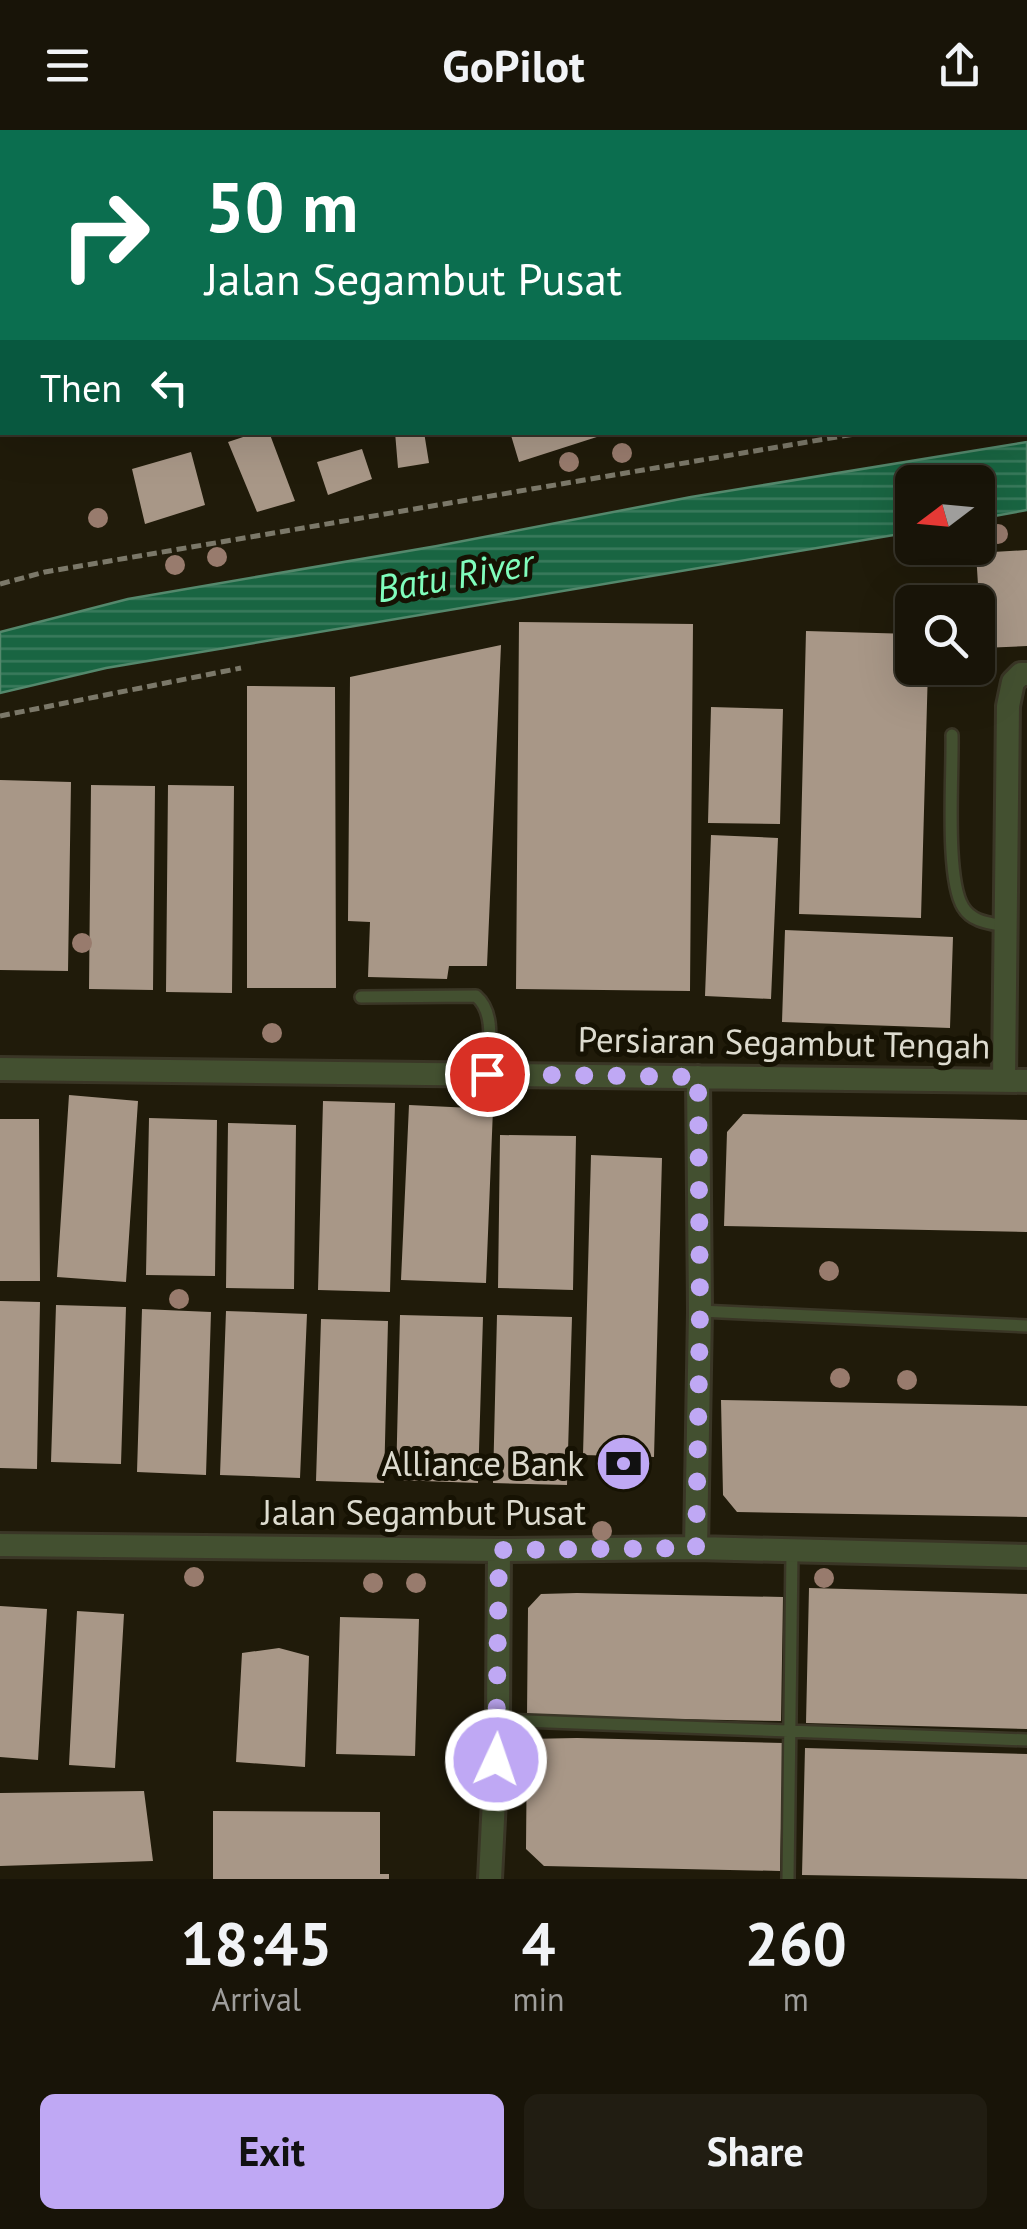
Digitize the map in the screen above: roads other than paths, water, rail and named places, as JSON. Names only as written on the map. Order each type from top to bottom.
[{"type":"street","points":[[1016,1081],[1004,926],[1008,706],[1013,682],[1027,674]]},
{"type":"street","name":"Persiaran Segambut Tengah","points":[[0,1069],[1016,1081]]},
{"type":"street","points":[[696,1548],[698,1077]]},
{"type":"street","name":"Jalan Segambut Pusat","points":[[0,1545],[696,1548],[1027,1556]]},
{"type":"street","points":[[490,1879],[498,1720],[499,1550]]},
{"type":"lane","points":[[952,735],[954,886],[964,910],[981,922],[1004,926]]},
{"type":"lane","points":[[361,997],[476,996],[489,1014],[487,1074]]},
{"type":"lane","points":[[700,1311],[1027,1326]]},
{"type":"lane","points":[[788,1879],[792,1551]]},
{"type":"lane","points":[[498,1720],[1027,1740]]},
{"type":"water","name":"Batu River","points":[[1027,442],[1027,510],[995,516],[995,465],[895,465],[895,535],[106,668],[0,693],[0,632],[128,599],[691,497]]},
{"type":"place","name":"Alliance Bank","points":[[623,1464]]}]
